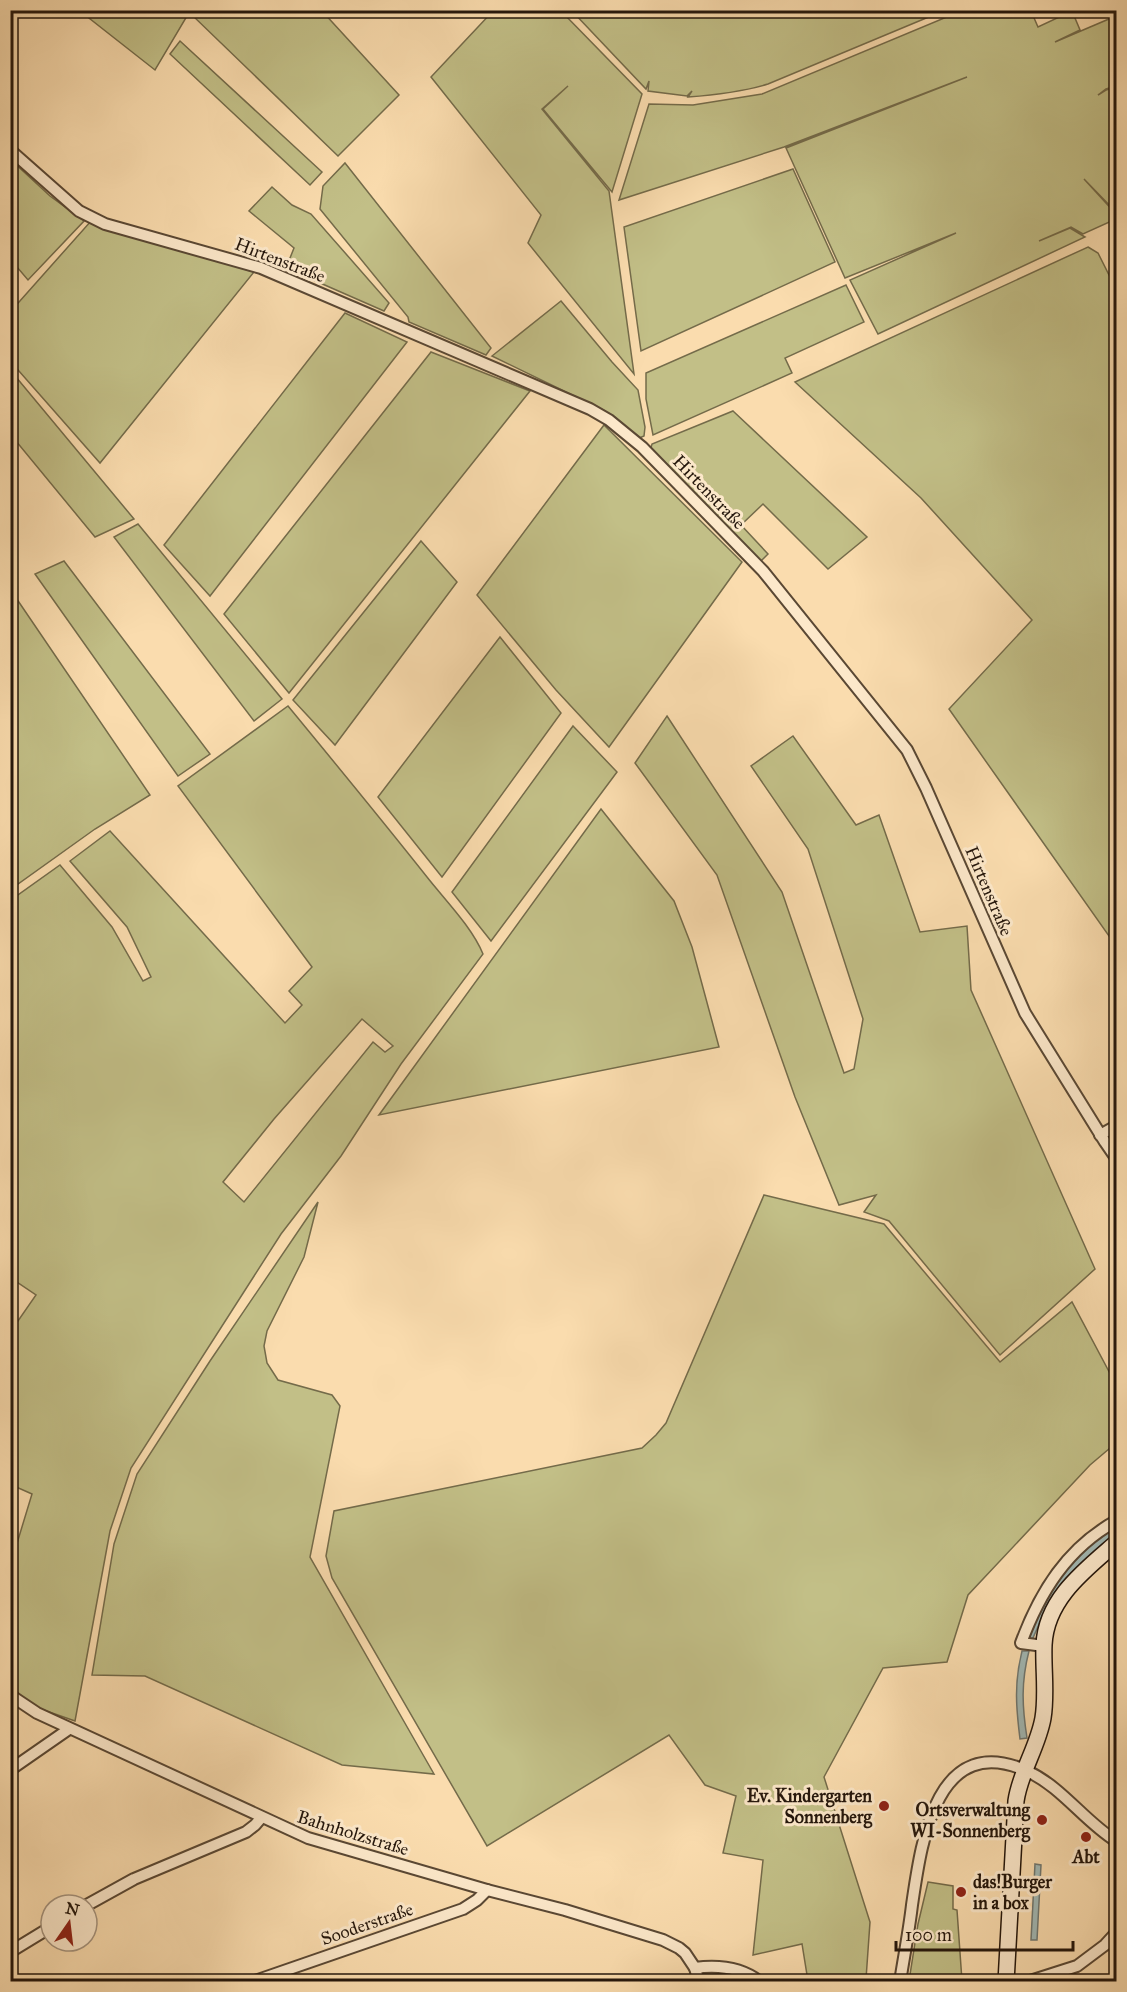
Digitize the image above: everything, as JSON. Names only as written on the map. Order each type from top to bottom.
[{"type":"main road","points":[[1006,1982],[1016,1801],[1044,1715],[1044,1646],[1048,1622],[1061,1597],[1083,1572],[1116,1543]]},
{"type":"street","name":"Hirtenstraße","points":[[10,150],[90,218],[261,268],[590,409],[609,420],[642,447],[763,571],[907,750],[1025,1013],[1116,1158]]},
{"type":"street","points":[[1101,1135],[1116,1126]]},
{"type":"street","points":[[1044,1646],[1021,1643],[1042,1593],[1057,1571],[1080,1546],[1116,1521]]},
{"type":"street","name":"Bahnholzstraße","points":[[10,1695],[37,1713],[69,1729],[308,1838],[663,1940],[679,1948],[695,1968],[699,1982]]},
{"type":"street","points":[[10,1770],[69,1729]]},
{"type":"street","points":[[900,1982],[920,1849],[942,1792],[952,1779],[974,1766],[991,1763],[1025,1770],[1046,1782],[1093,1824],[1116,1841]]},
{"type":"street","points":[[99,1899],[134,1880],[246,1832],[261,1818]]},
{"type":"street","name":"Sooderstraße","points":[[252,1982],[463,1909],[487,1890]]},
{"type":"street","points":[[1027,1982],[1077,1966],[1105,1945],[1116,1933]]},
{"type":"street","points":[[10,1952],[39,1934]]},
{"type":"street","points":[[695,1968],[711,1966],[743,1971],[760,1982]]},
{"type":"shaded area","points":[[197,10],[322,11],[399,95],[338,156],[193,16]]},
{"type":"shaded area","points":[[80,11],[190,11],[155,70]]},
{"type":"shaded area","points":[[493,11],[561,11],[642,94],[612,192],[543,109],[568,86],[542,109],[609,191],[634,374],[528,243],[541,215],[431,77]]},
{"type":"shaded area","points":[[572,11],[943,11],[768,84],[728,93],[688,97],[692,91],[687,96],[648,91],[649,81],[646,89]]},
{"type":"shaded area","points":[[961,11],[1031,11],[1038,27],[1072,11],[1080,30],[1055,42],[1116,16],[1116,86],[1098,95],[1116,87],[1116,212],[1084,179],[1116,214],[1116,219],[1083,234],[1071,227],[1039,241],[1070,228],[1085,237],[878,334],[850,280],[956,233],[845,278],[786,148],[967,77],[784,147],[619,200],[649,104],[693,105],[762,94]]},
{"type":"shaded area","points":[[180,41],[322,172],[310,185],[170,54]]},
{"type":"shaded area","points":[[11,160],[50,196],[84,221],[28,280],[11,260]]},
{"type":"shaded area","points":[[345,163],[491,348],[486,355],[409,322],[408,317],[320,209],[323,186]]},
{"type":"shaded area","points":[[793,169],[835,262],[641,351],[624,227]]},
{"type":"shaded area","points":[[272,187],[292,205],[311,214],[389,303],[384,311],[286,268],[294,248],[249,211]]},
{"type":"shaded area","points":[[91,221],[254,272],[100,463],[11,362],[11,311]]},
{"type":"shaded area","points":[[1088,247],[1098,253],[1116,289],[1116,946],[949,709],[1032,620],[921,498],[795,382]]},
{"type":"shaded area","points":[[846,285],[864,322],[785,358],[792,373],[653,435],[646,399],[646,373]]},
{"type":"shaded area","points":[[561,301],[638,390],[645,427],[644,436],[637,439],[605,411],[492,356]]},
{"type":"shaded area","points":[[345,313],[407,342],[210,596],[164,545]]},
{"type":"shaded area","points":[[431,352],[530,391],[289,693],[224,614]]},
{"type":"shaded area","points":[[10,371],[134,519],[95,537],[11,435]]},
{"type":"shaded area","points":[[733,411],[867,537],[828,569],[763,504],[741,525],[768,554],[758,564],[650,451],[652,444]]},
{"type":"shaded area","points":[[604,425],[742,562],[609,747],[556,690],[477,595]]},
{"type":"shaded area","points":[[138,524],[282,699],[254,721],[114,537]]},
{"type":"shaded area","points":[[421,541],[457,582],[335,745],[293,700]]},
{"type":"shaded area","points":[[64,561],[210,754],[178,776],[35,574]]},
{"type":"shaded area","points":[[10,589],[150,795],[95,829],[11,889]]},
{"type":"shaded area","points":[[500,637],[561,713],[442,877],[378,797]]},
{"type":"shaded area","points":[[288,706],[458,914],[483,954],[401,1064],[341,1156],[281,1234],[131,1468],[110,1531],[75,1721],[32,1706],[11,1686],[11,1563],[32,1494],[14,1486],[11,1494],[11,1331],[36,1295],[11,1278],[11,900],[60,865],[112,927],[143,981],[151,977],[127,927],[70,861],[110,831],[285,1023],[302,1005],[289,991],[312,967],[178,786]],"holes":[[[362,1019],[393,1046],[385,1052],[373,1042],[244,1202],[223,1182],[274,1119]]]},
{"type":"shaded area","points":[[667,716],[782,892],[844,1073],[854,1069],[863,1019],[808,849],[751,766],[793,736],[856,825],[879,815],[920,932],[967,926],[971,990],[1095,1269],[1000,1355],[889,1221],[864,1212],[876,1195],[839,1205],[795,1097],[717,875],[635,763]]},
{"type":"shaded area","points":[[573,726],[617,772],[491,941],[452,892]]},
{"type":"shaded area","points":[[601,809],[674,901],[692,947],[719,1047],[379,1115]]},
{"type":"shaded area","points":[[764,1195],[884,1224],[1000,1362],[1072,1302],[1113,1379],[1116,1379],[1116,1443],[1090,1465],[968,1595],[947,1662],[883,1668],[824,1777],[870,1922],[864,1981],[808,1981],[802,1944],[753,1955],[763,1860],[723,1853],[736,1796],[705,1785],[669,1735],[487,1846],[332,1578],[326,1556],[334,1511],[642,1448],[666,1423]]},
{"type":"shaded area","points":[[318,1202],[304,1257],[267,1331],[264,1346],[267,1363],[278,1380],[332,1395],[340,1406],[310,1557],[434,1774],[342,1765],[145,1676],[92,1675],[114,1544],[137,1474],[210,1361]]},
{"type":"shaded area","points":[[928,1882],[953,1886],[953,1909],[957,1910],[962,1981],[909,1981],[918,1924]]},
{"type":"water","points":[[1116,1525],[1116,1536],[1082,1564],[1046,1609],[1032,1640],[1025,1638],[1054,1582],[1081,1550]]},
{"type":"water","points":[[1022,1651],[1029,1651],[1023,1694],[1027,1738],[1020,1739],[1016,1695]]},
{"type":"water","points":[[1035,1864],[1041,1865],[1037,1940],[1031,1940]]},
{"type":"place","name":"Ev. Kindergarten Sonnenberg","points":[[884,1806]]},
{"type":"place","name":"Ortsverwaltung WI-Sonnenberg","points":[[1042,1820]]},
{"type":"place","name":"Abt","points":[[1086,1837]]},
{"type":"place","name":"das!Burger in a box","points":[[961,1892]]}]
